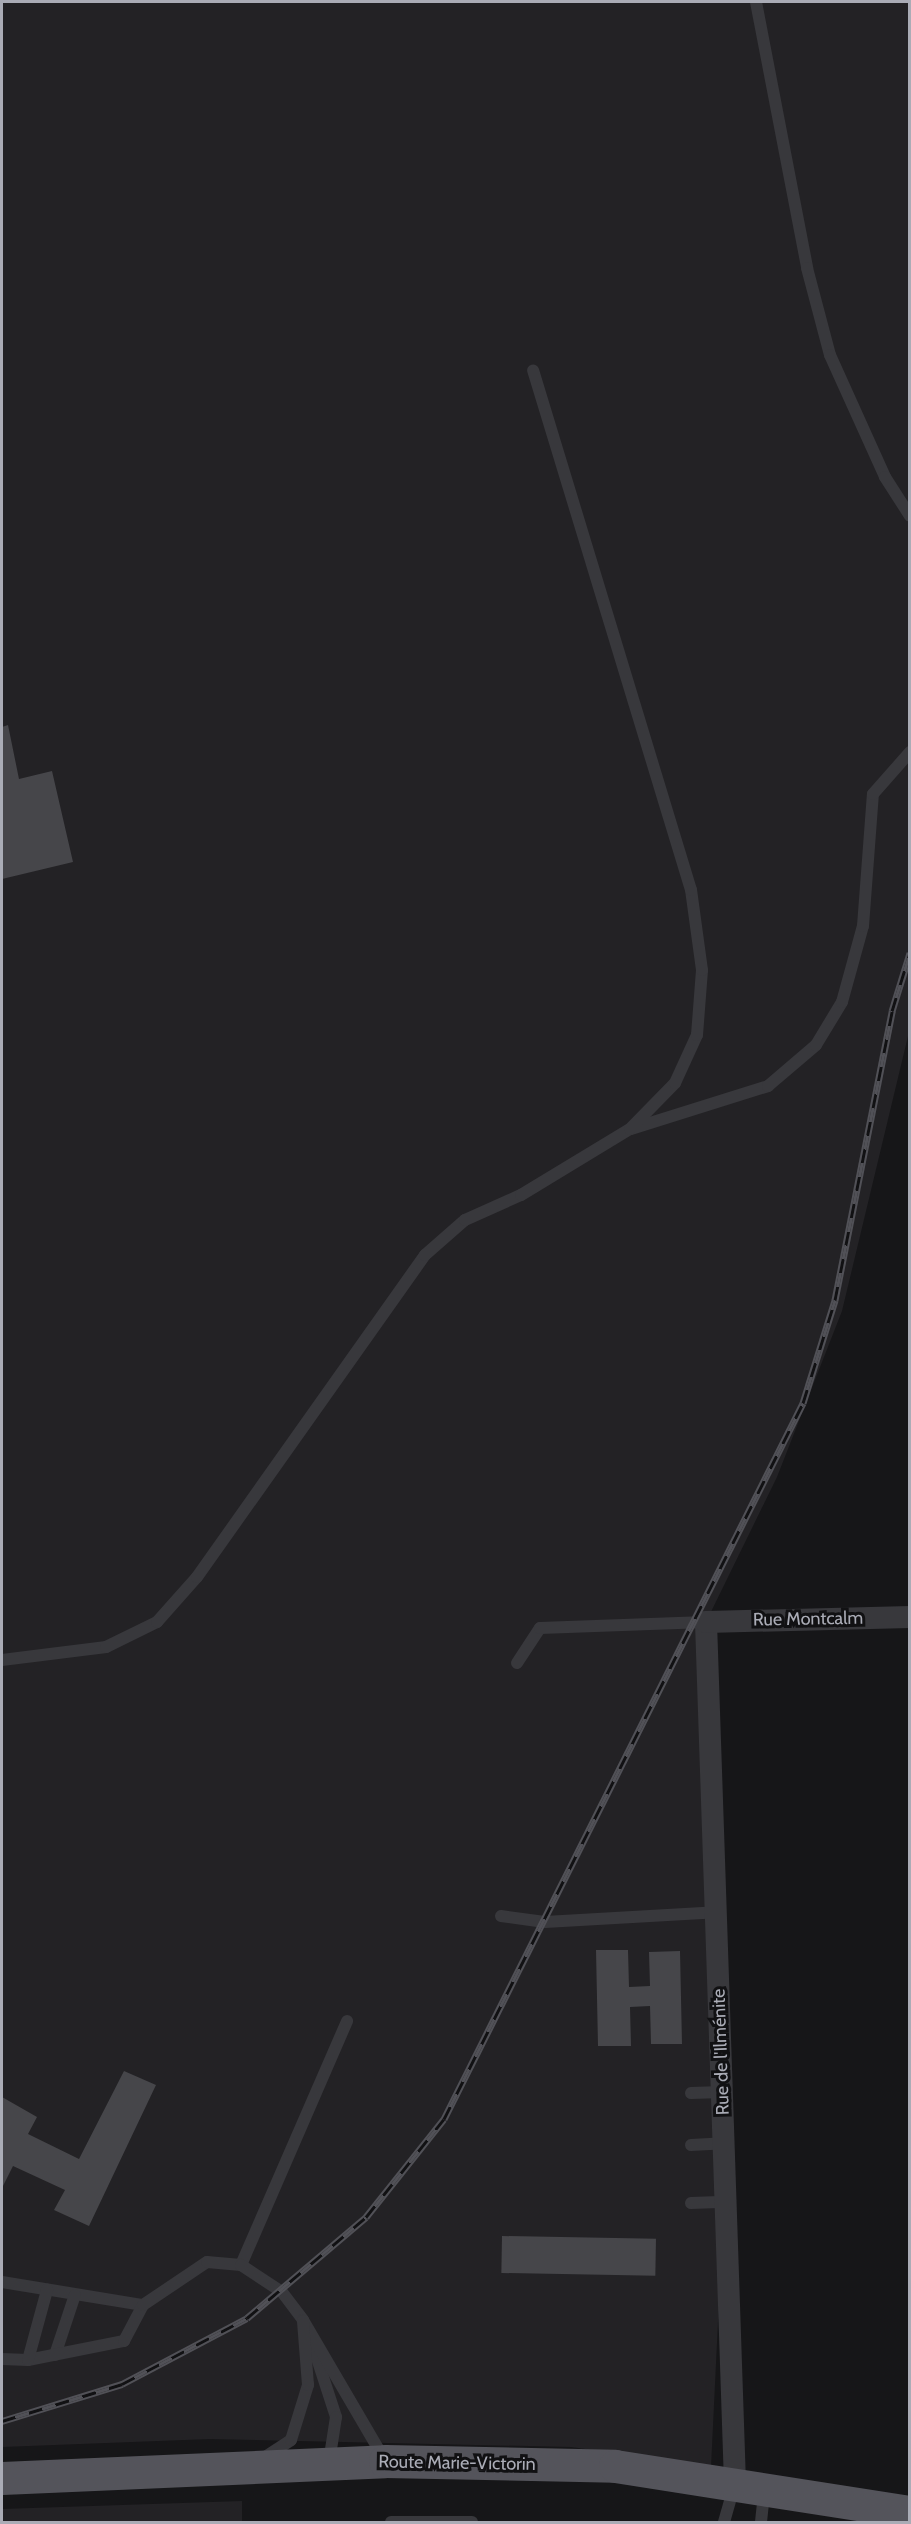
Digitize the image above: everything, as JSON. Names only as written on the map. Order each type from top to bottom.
[{"type":"main road","name":"Route Marie-Victorin","points":[[2,2478],[329,2462],[615,2466],[750,2485],[909,2512]]},
{"type":"street","name":"Rue Montcalm","points":[[706,1622],[909,1617]]},
{"type":"street","name":"Rue de l'Ilménite","points":[[706,1622],[726,2202],[750,2485]]},
{"type":"lane","points":[[756,2],[807,268],[830,355],[881,468],[909,516]]},
{"type":"lane","points":[[533,370],[691,890],[702,970],[697,1035],[675,1083],[630,1129]]},
{"type":"lane","points":[[2,1660],[106,1647],[157,1622],[197,1577],[426,1255],[465,1220],[521,1195],[630,1129],[768,1086],[816,1045],[842,1002],[862,926],[873,794],[909,752]]},
{"type":"lane","points":[[517,1663],[540,1628],[706,1622]]},
{"type":"lane","points":[[501,1916],[545,1922],[716,1912]]},
{"type":"lane","points":[[242,2265],[347,2021]]},
{"type":"lane","points":[[691,2093],[722,2092]]},
{"type":"lane","points":[[691,2145],[724,2143]]},
{"type":"lane","points":[[691,2203],[726,2202]]},
{"type":"lane","points":[[2,2360],[28,2360],[124,2341],[143,2305],[207,2262],[242,2265],[282,2292],[303,2320],[352,2397],[385,2461]]},
{"type":"lane","points":[[2,2282],[143,2305]]},
{"type":"lane","points":[[28,2360],[47,2290]]},
{"type":"lane","points":[[55,2355],[75,2295]]},
{"type":"lane","points":[[303,2320],[336,2417],[329,2462]]},
{"type":"lane","points":[[235,2466],[269,2456],[291,2440],[308,2385],[303,2320]]},
{"type":"lane","points":[[724,2523],[750,2485]]},
{"type":"lane","points":[[750,2485],[761,2523]]},
{"type":"lane","points":[[391,2523],[472,2523]]},
{"type":"shaded area","points":[[2,2],[909,2],[909,1032],[842,1311],[777,1477],[706,1622],[719,2301],[711,2467],[571,2447],[210,2439],[2,2447]]},
{"type":"shaded area","points":[[242,2501],[242,2522],[2,2522],[2,2509]]},
{"type":"building","points":[[8,725],[19,779],[52,771],[73,862],[2,879],[2,727]]},
{"type":"building","points":[[596,1950],[628,1950],[629,1987],[650,1986],[649,1952],[680,1951],[682,2044],[651,2044],[650,2006],[630,2007],[631,2046],[598,2046]]},
{"type":"building","points":[[124,2071],[156,2085],[89,2226],[54,2210],[65,2190],[13,2166],[2,2188],[2,2097],[37,2117],[28,2134],[79,2159]]},
{"type":"building","points":[[502,2236],[656,2239],[655,2276],[501,2273]]},
{"type":"railway","points":[[2,2421],[122,2384],[247,2318],[366,2217],[444,2119],[803,1403],[835,1300],[892,1011],[910,953]]}]
